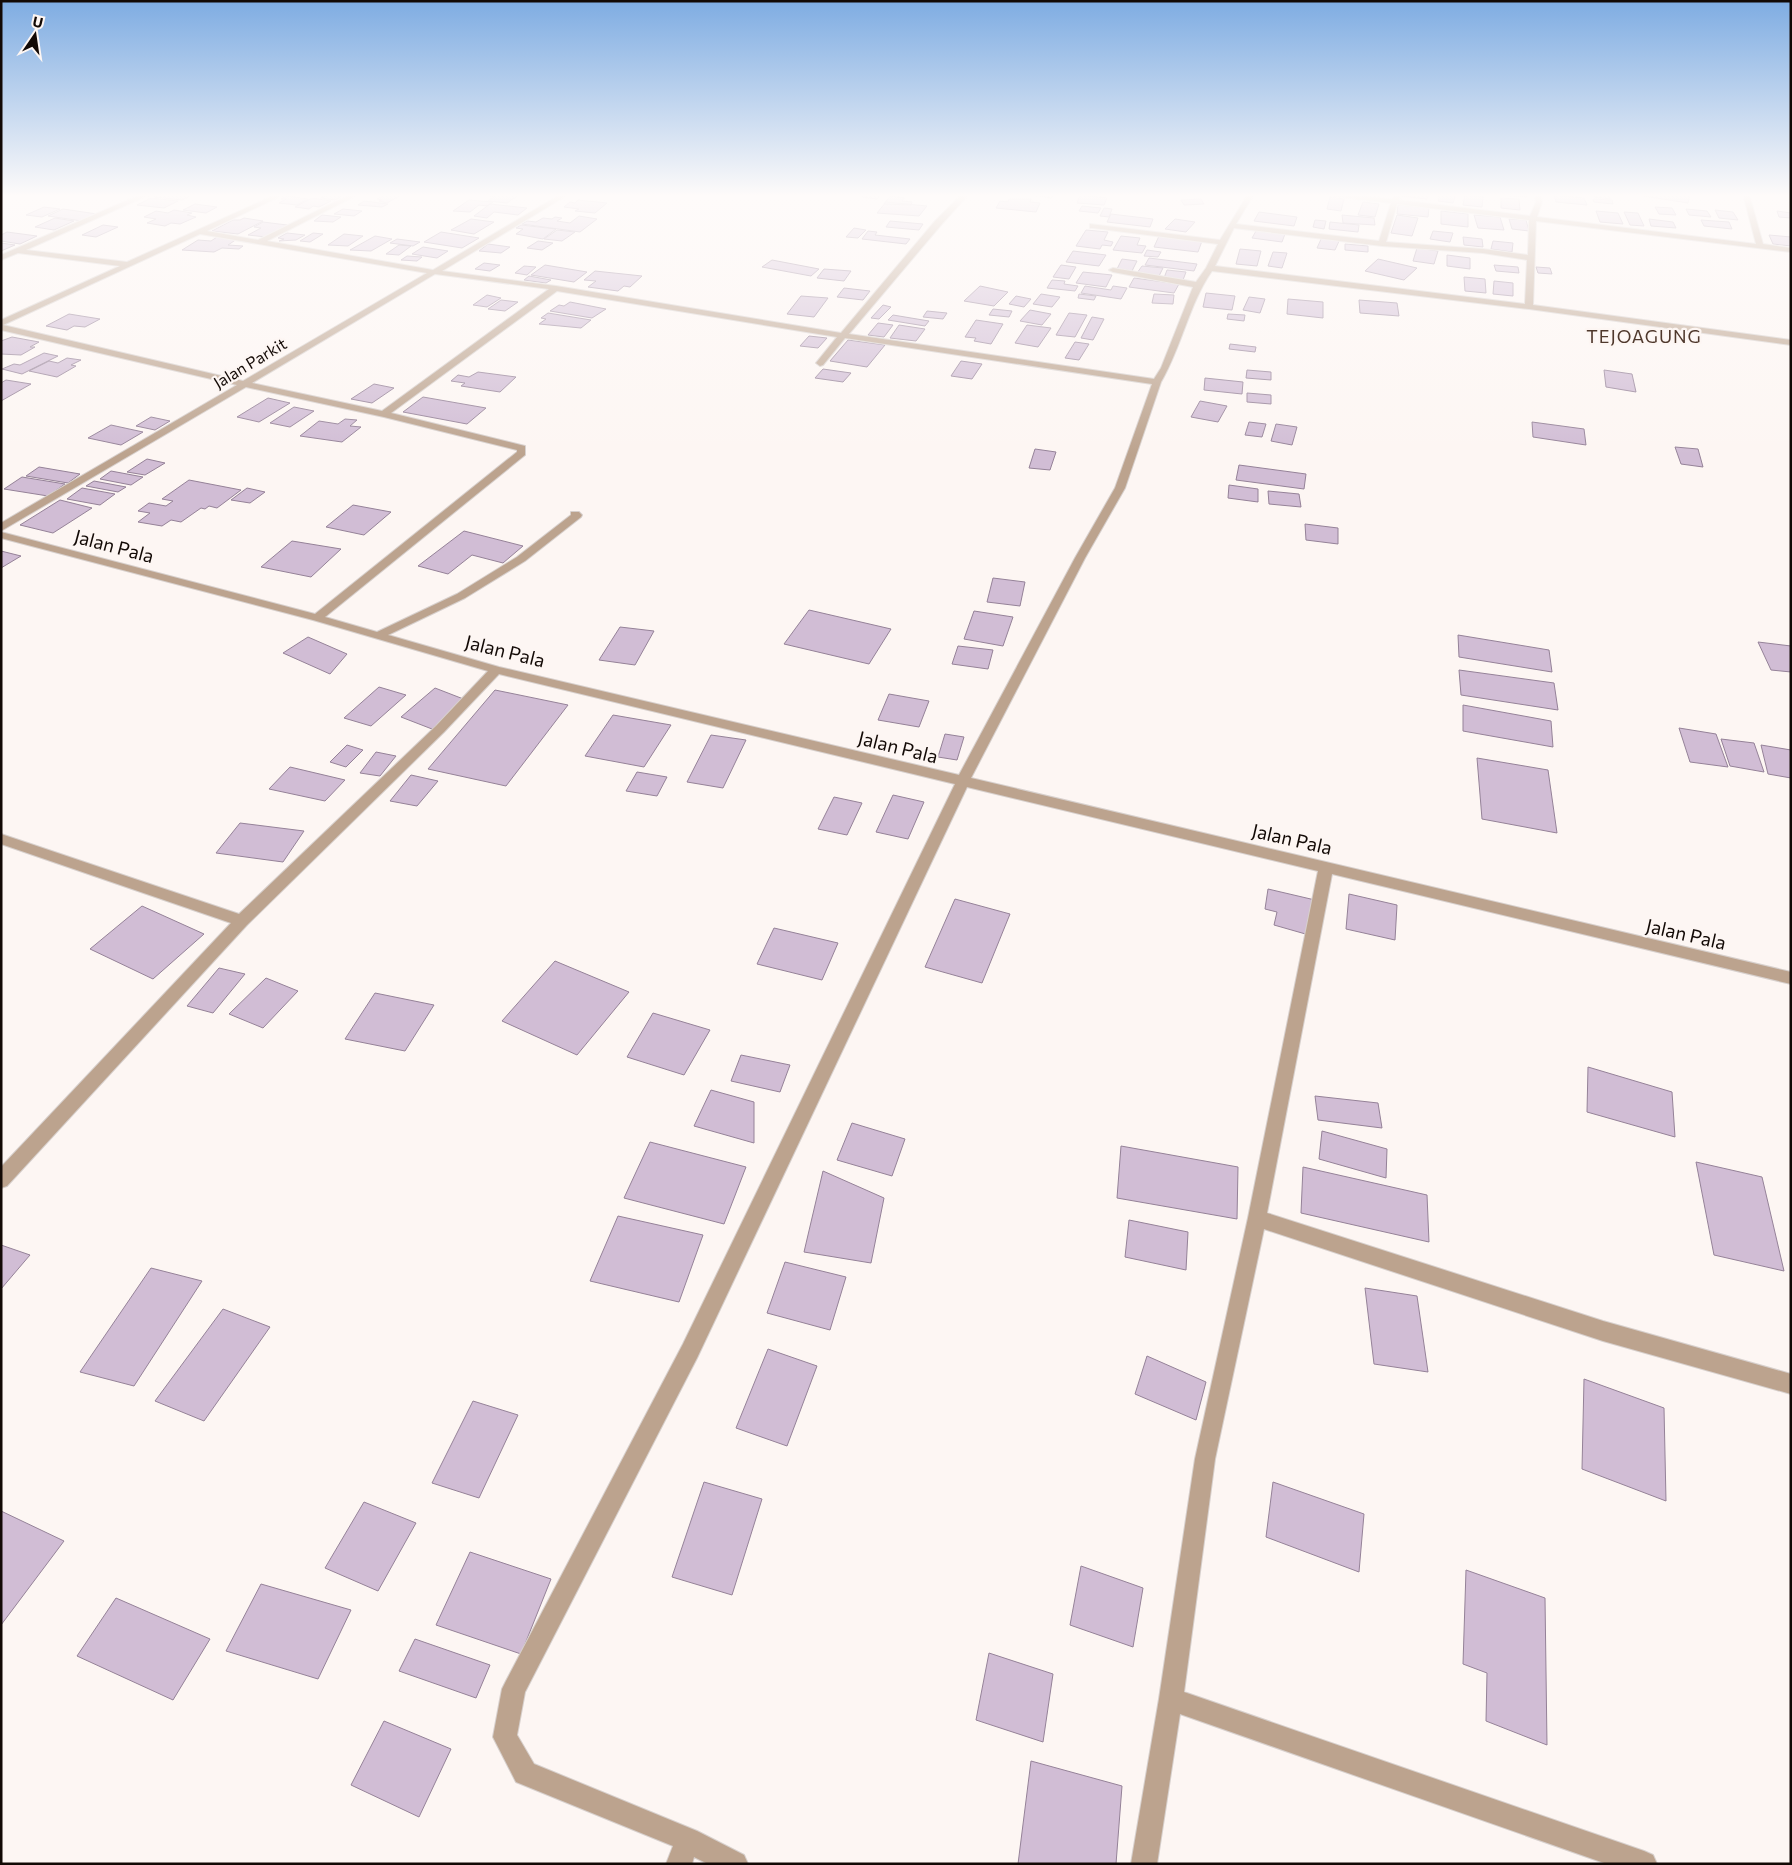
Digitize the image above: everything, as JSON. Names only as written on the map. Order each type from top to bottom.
[{"type":"street","points":[[1,323],[90,281]]},
{"type":"street","name":"Jalan Parkit","points":[[1,528],[419,281]]},
{"type":"street","points":[[503,281],[993,359],[1157,382]]},
{"type":"street","points":[[820,363],[889,281]]},
{"type":"street","points":[[1176,281],[1198,285]]},
{"type":"street","points":[[735,1864],[688,1840],[525,1773],[505,1737],[514,1689],[690,1351],[962,782],[1080,558],[1120,488],[1157,382],[1165,368],[1201,281]]},
{"type":"street","points":[[1317,281],[1529,307],[1791,343]]},
{"type":"street","points":[[1529,307],[1531,281]]},
{"type":"street","points":[[384,414],[556,288]]},
{"type":"street","points":[[1,327],[244,384],[514,444],[522,448],[522,453],[317,618]]},
{"type":"street","points":[[379,635],[461,596],[521,559],[577,515],[575,514]]},
{"type":"street","name":"Jalan Pala","points":[[1,535],[317,618],[496,670],[1791,978]]},
{"type":"street","points":[[1,1180],[242,921],[440,730],[496,670]]},
{"type":"street","points":[[1,838],[242,921]]},
{"type":"street","points":[[1144,1864],[1172,1699],[1205,1459],[1257,1218],[1326,866]]},
{"type":"street","points":[[1257,1218],[1602,1331],[1791,1384]]},
{"type":"street","points":[[1172,1699],[1644,1864]]},
{"type":"street","points":[[679,1864],[688,1840]]},
{"type":"building","points":[[532,281],[549,281],[546,283]]},
{"type":"building","points":[[596,281],[637,281],[630,287],[624,286],[618,291],[588,287]]},
{"type":"building","points":[[1051,281],[1065,281],[1064,284],[1078,286],[1075,291],[1047,288]]},
{"type":"building","points":[[1077,281],[1109,281],[1106,287],[1076,283]]},
{"type":"building","points":[[1132,281],[1157,281],[1179,284],[1174,293],[1129,287]]},
{"type":"building","points":[[1464,281],[1485,281],[1486,293],[1465,291]]},
{"type":"building","points":[[1494,281],[1513,283],[1513,296],[1493,294]]},
{"type":"building","points":[[980,286],[1008,292],[994,306],[964,301]]},
{"type":"building","points":[[1085,286],[1111,290],[1113,286],[1127,288],[1121,299],[1081,293]]},
{"type":"building","points":[[844,288],[870,291],[863,300],[837,297]]},
{"type":"building","points":[[1206,293],[1235,296],[1232,310],[1203,307]]},
{"type":"building","points":[[1041,294],[1060,297],[1052,307],[1033,304]]},
{"type":"building","points":[[1079,294],[1096,296],[1094,300],[1078,298]]},
{"type":"building","points":[[1154,294],[1174,295],[1173,304],[1152,303]]},
{"type":"building","points":[[487,295],[501,298],[487,307],[473,305]]},
{"type":"building","points":[[801,296],[828,298],[814,317],[787,314]]},
{"type":"building","points":[[1016,296],[1031,299],[1024,307],[1009,304]]},
{"type":"building","points":[[1249,297],[1265,299],[1260,313],[1243,310]]},
{"type":"building","points":[[1288,299],[1323,302],[1323,318],[1287,314]]},
{"type":"building","points":[[501,300],[518,302],[505,311],[488,309]]},
{"type":"building","points":[[1359,300],[1397,303],[1399,316],[1360,313]]},
{"type":"building","points":[[570,302],[606,309],[592,318],[550,311],[559,305],[564,306]]},
{"type":"building","points":[[883,305],[891,307],[879,319],[871,318]]},
{"type":"building","points":[[993,309],[1012,311],[1009,317],[989,315]]},
{"type":"building","points":[[1030,310],[1051,314],[1042,325],[1020,321]]},
{"type":"building","points":[[927,311],[947,313],[943,319],[923,317]]},
{"type":"building","points":[[548,313],[591,320],[581,328],[539,324],[546,319],[541,318]]},
{"type":"building","points":[[1069,313],[1087,315],[1075,337],[1056,335]]},
{"type":"building","points":[[69,314],[100,319],[85,327],[74,326],[67,330],[46,326]]},
{"type":"building","points":[[1228,314],[1245,315],[1244,321],[1227,319]]},
{"type":"building","points":[[893,315],[929,321],[925,326],[888,320]]},
{"type":"building","points":[[1092,317],[1104,319],[1093,340],[1081,338]]},
{"type":"building","points":[[976,320],[1003,324],[991,344],[974,341],[976,338],[965,337]]},
{"type":"building","points":[[878,323],[893,325],[884,337],[868,335]]},
{"type":"building","points":[[899,325],[925,329],[916,341],[890,338]]},
{"type":"building","points":[[1027,325],[1051,328],[1038,347],[1015,343]]},
{"type":"building","points":[[809,336],[827,338],[818,348],[800,346]]},
{"type":"building","points":[[12,337],[39,342],[30,347],[35,347],[21,355],[1,354],[1,341]]},
{"type":"building","points":[[848,340],[885,345],[867,367],[830,361]]},
{"type":"building","points":[[1075,342],[1089,344],[1079,360],[1065,358]]},
{"type":"building","points":[[1230,344],[1256,347],[1255,352],[1229,349]]},
{"type":"building","points":[[44,353],[58,356],[22,374],[2,369],[14,364],[20,365]]},
{"type":"building","points":[[67,358],[81,360],[71,365],[76,366],[57,377],[29,371],[49,361],[58,363]]},
{"type":"building","points":[[961,361],[982,364],[972,379],[951,376]]},
{"type":"building","points":[[823,369],[851,373],[843,382],[815,378]]},
{"type":"building","points":[[1247,370],[1271,372],[1271,380],[1246,378]]},
{"type":"building","points":[[1604,370],[1632,374],[1636,392],[1606,387]]},
{"type":"building","points":[[478,372],[516,377],[500,392],[461,386],[465,383],[451,381],[458,375],[469,377]]},
{"type":"building","points":[[1205,378],[1243,382],[1242,394],[1204,390]]},
{"type":"building","points":[[6,380],[31,384],[1,401],[1,383]]},
{"type":"building","points":[[374,384],[394,388],[372,403],[351,399]]},
{"type":"building","points":[[1247,393],[1271,395],[1271,404],[1247,402]]},
{"type":"building","points":[[423,397],[486,408],[467,424],[403,412]]},
{"type":"building","points":[[268,398],[290,403],[259,422],[237,417]]},
{"type":"building","points":[[1200,401],[1227,406],[1218,422],[1191,417]]},
{"type":"building","points":[[294,407],[314,411],[290,427],[270,423]]},
{"type":"building","points":[[151,417],[170,421],[155,430],[136,426]]},
{"type":"building","points":[[345,419],[357,420],[350,426],[361,427],[342,442],[300,436],[319,421],[338,424]]},
{"type":"building","points":[[1249,422],[1266,424],[1262,437],[1245,435]]},
{"type":"building","points":[[1532,422],[1584,429],[1586,445],[1533,437]]},
{"type":"building","points":[[1276,424],[1297,427],[1292,445],[1271,441]]},
{"type":"building","points":[[111,425],[143,432],[121,445],[88,438]]},
{"type":"building","points":[[1675,447],[1698,449],[1703,467],[1681,464]]},
{"type":"building","points":[[1035,449],[1056,452],[1050,470],[1029,468]]},
{"type":"building","points":[[147,459],[165,463],[145,475],[127,472]]},
{"type":"building","points":[[1239,465],[1306,474],[1304,489],[1236,480]]},
{"type":"building","points":[[39,467],[80,474],[68,483],[26,476]]},
{"type":"building","points":[[111,471],[143,477],[131,485],[100,479]]},
{"type":"building","points":[[22,477],[65,484],[48,496],[4,489]]},
{"type":"building","points":[[189,480],[241,490],[217,508],[209,506],[205,509],[201,508],[181,522],[171,520],[162,526],[138,522],[150,513],[138,511],[149,503],[166,506],[173,501],[162,499]]},
{"type":"building","points":[[94,481],[126,487],[118,492],[86,486]]},
{"type":"building","points":[[1229,485],[1258,489],[1258,502],[1228,498]]},
{"type":"building","points":[[82,488],[115,494],[100,505],[67,499]]},
{"type":"building","points":[[247,488],[265,492],[250,503],[231,500]]},
{"type":"building","points":[[1268,491],[1299,494],[1301,507],[1269,504]]},
{"type":"building","points":[[60,500],[92,508],[53,533],[20,525]]},
{"type":"building","points":[[353,505],[391,512],[364,535],[326,527]]},
{"type":"building","points":[[1305,524],[1338,528],[1338,544],[1306,540]]},
{"type":"building","points":[[464,531],[523,546],[503,563],[472,555],[448,574],[418,566]]},
{"type":"building","points":[[292,541],[341,549],[311,577],[261,567]]},
{"type":"building","points":[[1,551],[21,556],[1,568]]},
{"type":"building","points":[[993,578],[1025,582],[1020,606],[987,602]]},
{"type":"building","points":[[809,610],[891,629],[869,664],[784,644]]},
{"type":"building","points":[[974,611],[1013,617],[1003,646],[964,639]]},
{"type":"building","points":[[620,627],[654,631],[635,665],[599,660]]},
{"type":"building","points":[[1458,635],[1549,650],[1552,672],[1459,657]]},
{"type":"building","points":[[308,637],[347,654],[330,674],[283,653]]},
{"type":"building","points":[[1758,642],[1791,646],[1791,672],[1771,670]]},
{"type":"building","points":[[958,646],[993,650],[988,669],[952,664]]},
{"type":"building","points":[[1459,670],[1554,683],[1558,710],[1461,695]]},
{"type":"building","points":[[379,687],[406,695],[371,726],[344,718]]},
{"type":"building","points":[[435,688],[466,700],[432,729],[401,717]]},
{"type":"building","points":[[495,690],[568,705],[506,786],[428,769]]},
{"type":"building","points":[[889,694],[929,701],[919,727],[878,720]]},
{"type":"building","points":[[1463,705],[1551,721],[1553,747],[1463,731]]},
{"type":"building","points":[[613,715],[671,725],[644,767],[585,756]]},
{"type":"building","points":[[1679,728],[1716,734],[1728,767],[1690,762]]},
{"type":"building","points":[[945,734],[964,737],[957,760],[938,757]]},
{"type":"building","points":[[711,735],[746,740],[723,788],[687,782]]},
{"type":"building","points":[[1721,739],[1754,743],[1764,772],[1730,766]]},
{"type":"building","points":[[347,745],[363,750],[346,767],[330,762]]},
{"type":"building","points":[[1761,745],[1791,750],[1791,778],[1768,774]]},
{"type":"building","points":[[376,752],[396,756],[380,776],[360,773]]},
{"type":"building","points":[[1477,758],[1548,770],[1557,833],[1482,819]]},
{"type":"building","points":[[290,767],[345,780],[325,801],[269,789]]},
{"type":"building","points":[[637,772],[667,777],[657,796],[626,791]]},
{"type":"building","points":[[411,775],[438,781],[417,806],[390,801]]},
{"type":"building","points":[[893,795],[924,802],[908,839],[876,832]]},
{"type":"building","points":[[834,797],[862,803],[847,835],[818,829]]},
{"type":"building","points":[[240,823],[304,831],[283,862],[216,853]]},
{"type":"building","points":[[1268,889],[1315,900],[1309,935],[1274,925],[1277,912],[1265,909]]},
{"type":"building","points":[[1349,894],[1397,905],[1395,940],[1346,929]]},
{"type":"building","points":[[955,899],[1010,914],[982,983],[925,967]]},
{"type":"building","points":[[142,906],[204,934],[153,979],[90,949]]},
{"type":"building","points":[[774,928],[838,943],[822,980],[757,964]]},
{"type":"building","points":[[555,961],[629,992],[577,1055],[502,1021]]},
{"type":"building","points":[[219,968],[245,974],[213,1013],[187,1006]]},
{"type":"building","points":[[266,978],[298,991],[263,1028],[229,1014]]},
{"type":"building","points":[[375,993],[434,1005],[405,1051],[345,1039]]},
{"type":"building","points":[[653,1013],[710,1030],[684,1075],[627,1057]]},
{"type":"building","points":[[741,1055],[790,1065],[780,1092],[731,1081]]},
{"type":"building","points":[[1588,1067],[1672,1092],[1675,1137],[1587,1112]]},
{"type":"building","points":[[711,1090],[754,1102],[754,1143],[694,1126]]},
{"type":"building","points":[[1315,1096],[1378,1103],[1382,1128],[1318,1120]]},
{"type":"building","points":[[852,1123],[905,1139],[892,1176],[837,1160]]},
{"type":"building","points":[[1322,1131],[1387,1149],[1386,1178],[1319,1159]]},
{"type":"building","points":[[650,1142],[746,1167],[724,1224],[624,1198]]},
{"type":"building","points":[[1121,1146],[1238,1167],[1237,1219],[1117,1198]]},
{"type":"building","points":[[1696,1162],[1762,1177],[1784,1271],[1714,1255]]},
{"type":"building","points":[[1303,1167],[1427,1195],[1429,1242],[1301,1213]]},
{"type":"building","points":[[823,1171],[884,1198],[871,1263],[804,1252]]},
{"type":"building","points":[[618,1216],[703,1235],[679,1302],[590,1281]]},
{"type":"building","points":[[1129,1220],[1188,1232],[1186,1270],[1125,1257]]},
{"type":"building","points":[[1,1245],[30,1255],[1,1289]]},
{"type":"building","points":[[785,1262],[846,1277],[830,1330],[767,1313]]},
{"type":"building","points":[[151,1268],[202,1281],[134,1386],[80,1372]]},
{"type":"building","points":[[1365,1288],[1417,1296],[1428,1372],[1374,1364]]},
{"type":"building","points":[[223,1309],[270,1327],[204,1421],[155,1401]]},
{"type":"building","points":[[768,1349],[817,1366],[787,1446],[736,1428]]},
{"type":"building","points":[[1147,1356],[1206,1382],[1196,1420],[1135,1394]]},
{"type":"building","points":[[1584,1379],[1664,1408],[1666,1501],[1582,1469]]},
{"type":"building","points":[[473,1401],[518,1415],[479,1498],[432,1483]]},
{"type":"building","points":[[704,1482],[762,1499],[732,1595],[672,1577]]},
{"type":"building","points":[[1273,1482],[1364,1514],[1359,1572],[1266,1537]]},
{"type":"building","points":[[364,1502],[416,1523],[378,1591],[325,1568]]},
{"type":"building","points":[[1,1511],[64,1541],[1,1625]]},
{"type":"building","points":[[470,1552],[551,1579],[521,1654],[436,1625]]},
{"type":"building","points":[[1081,1566],[1143,1588],[1133,1647],[1070,1625]]},
{"type":"building","points":[[1466,1570],[1545,1598],[1547,1745],[1486,1721],[1487,1673],[1463,1664]]},
{"type":"building","points":[[261,1584],[351,1610],[318,1679],[226,1651]]},
{"type":"building","points":[[116,1598],[210,1639],[173,1700],[77,1656]]},
{"type":"building","points":[[415,1639],[490,1665],[476,1698],[399,1671]]},
{"type":"building","points":[[989,1653],[1053,1674],[1043,1742],[976,1720]]},
{"type":"building","points":[[384,1721],[451,1749],[419,1817],[351,1785]]},
{"type":"building","points":[[1031,1761],[1122,1786],[1116,1864],[1018,1864]]},
{"type":"district","name":"TEJOAGUNG","points":[[1644,337]]}]
